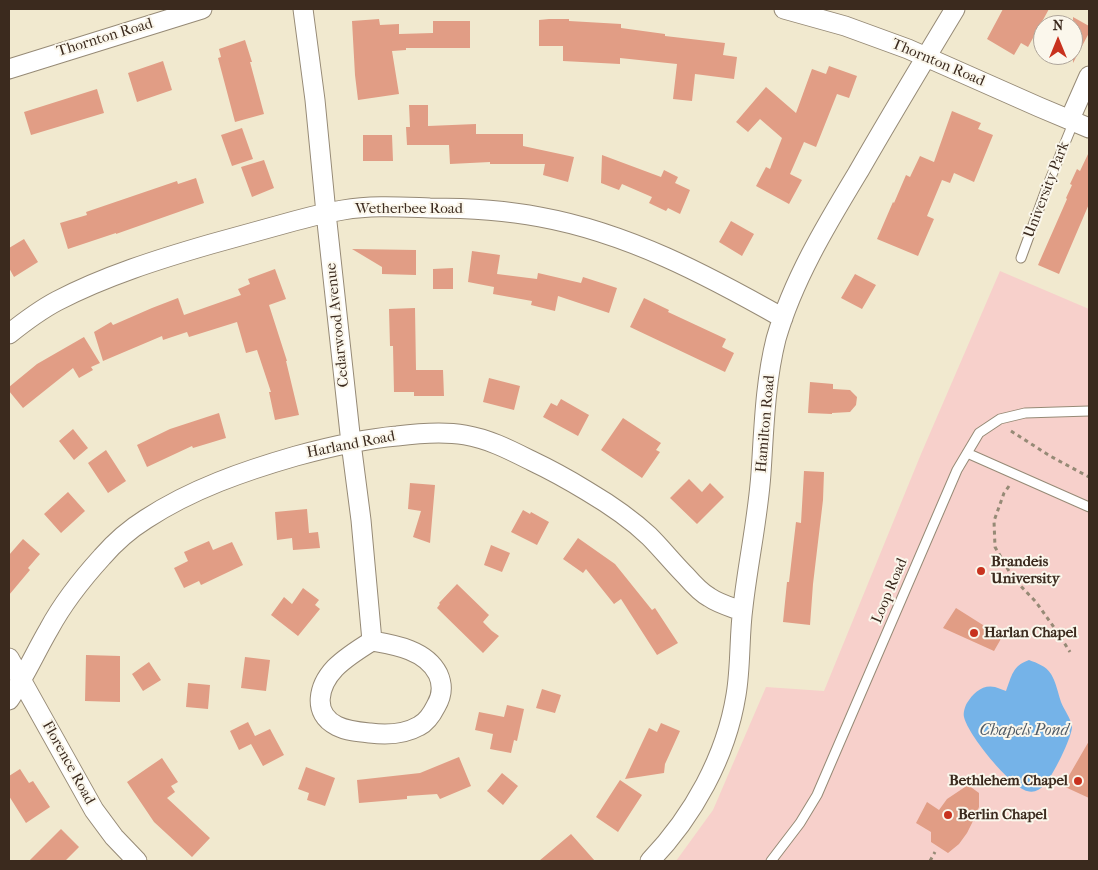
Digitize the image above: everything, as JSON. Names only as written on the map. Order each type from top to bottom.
[{"type":"street","name":"Thornton Road","points":[[9,69],[202,9]]},
{"type":"street","name":"Cedarwood Avenue","points":[[304,9],[361,520],[372,641]]},
{"type":"street","name":"Thornton Road","points":[[784,9],[845,26],[927,56],[1078,123]]},
{"type":"street","name":"Hamilton Road","points":[[650,861],[692,809],[710,776],[730,724],[736,695],[742,611],[759,494],[768,382],[776,340],[783,318],[824,229],[955,9]]},
{"type":"street","name":"University Park","points":[[1078,123],[1089,76]]},
{"type":"street","name":"Wetherbee Road","points":[[9,334],[55,302],[85,288],[196,248],[326,213],[378,207],[483,210],[514,213],[542,217],[595,231],[626,241],[712,278],[783,318]]},
{"type":"street","name":"Harland Road","points":[[9,700],[22,680],[49,628],[80,582],[120,538],[145,520],[180,499],[236,475],[330,447],[407,434],[450,433],[482,438],[500,445],[563,477],[612,506],[647,534],[699,590],[717,602],[742,611]]},
{"type":"street","points":[[372,641],[404,647],[426,660],[438,674],[442,688],[440,697],[428,719],[420,726],[398,733],[375,734],[347,730],[337,726],[326,717],[322,710],[320,697],[329,675],[345,658],[372,641]]},
{"type":"street","name":"Florence Road","points":[[9,658],[94,810],[114,837],[136,861]]},
{"type":"lane","name":"University Park","points":[[1021,258],[1047,187],[1078,123]]},
{"type":"lane","name":"Loop Road","points":[[771,861],[800,823],[817,795],[957,470],[967,452],[980,434],[1000,418],[1025,413],[1089,411]]},
{"type":"lane","points":[[967,452],[1089,507]]},
{"type":"path","points":[[1008,430],[1089,477]]},
{"type":"path","points":[[1016,475],[1004,493],[994,520],[995,547],[1013,578],[1036,602],[1070,652]]},
{"type":"path","points":[[930,861],[936,852]]},
{"type":"shaded area","name":"Brandeis University","points":[[1000,271],[1089,309],[1089,861],[676,861],[713,810],[766,687],[824,691],[921,454]]},
{"type":"water","name":"Chapels Pond","points":[[1029,660],[1044,667],[1051,674],[1072,727],[1065,748],[1048,781],[1037,791],[1032,792],[1020,787],[1011,780],[991,759],[973,735],[964,715],[966,704],[975,693],[982,688],[991,686],[1006,691],[1016,668]]},
{"type":"building","points":[[1003,9],[1049,9],[1046,15],[1033,15],[1033,38],[1028,47],[1021,43],[1014,55],[987,39]]},
{"type":"building","points":[[379,19],[380,25],[399,24],[399,34],[433,33],[433,21],[470,21],[470,48],[406,48],[406,50],[392,51],[399,94],[358,100],[352,21]]},
{"type":"building","points":[[539,20],[621,24],[621,28],[665,34],[665,36],[725,43],[723,55],[737,57],[734,79],[695,74],[692,101],[673,99],[677,64],[620,58],[620,64],[563,61],[563,46],[539,46]]},
{"type":"building","points":[[1083,23],[1089,26],[1089,33],[1083,44]]},
{"type":"building","points":[[245,40],[264,114],[235,122],[218,58],[221,57],[219,49]]},
{"type":"building","points":[[163,61],[172,90],[137,102],[128,73]]},
{"type":"building","points":[[829,66],[857,76],[849,98],[837,94],[816,147],[804,142],[790,174],[802,180],[789,204],[756,186],[766,167],[770,169],[782,138],[760,119],[748,132],[736,122],[766,87],[796,113],[812,69],[826,74]]},
{"type":"building","points":[[97,89],[104,113],[31,135],[24,112]]},
{"type":"building","points":[[409,105],[428,105],[428,126],[476,124],[476,134],[523,134],[523,146],[574,157],[568,182],[543,175],[545,164],[490,164],[490,162],[450,164],[449,145],[407,145],[406,127],[410,127]]},
{"type":"building","points":[[952,111],[981,123],[978,129],[993,135],[974,182],[954,173],[950,183],[942,180],[927,216],[934,219],[918,256],[877,239],[906,175],[910,177],[920,156],[934,162]]},
{"type":"building","points":[[242,128],[253,159],[232,166],[221,135]]},
{"type":"building","points":[[363,135],[392,135],[393,161],[363,161]]},
{"type":"building","points":[[1089,152],[1089,204],[1059,274],[1038,265],[1067,199],[1072,185],[1070,184],[1077,169],[1080,171]]},
{"type":"building","points":[[602,155],[661,177],[664,170],[678,177],[675,183],[690,190],[680,214],[668,208],[666,211],[649,203],[652,197],[622,184],[619,190],[601,183]]},
{"type":"building","points":[[264,160],[274,188],[252,197],[241,167]]},
{"type":"building","points":[[196,178],[204,203],[68,249],[60,223],[87,215],[86,212],[177,181],[178,184]]},
{"type":"building","points":[[731,221],[754,234],[742,256],[719,242]]},
{"type":"building","points":[[24,239],[38,262],[14,277],[9,268],[9,248]]},
{"type":"building","points":[[352,249],[416,250],[416,275],[382,274],[382,267]]},
{"type":"building","points":[[472,251],[500,255],[497,274],[537,279],[538,273],[581,283],[583,277],[617,288],[609,313],[558,296],[555,311],[531,305],[532,301],[493,294],[494,287],[468,282]]},
{"type":"building","points":[[453,268],[453,289],[433,289],[433,269]]},
{"type":"building","points":[[275,269],[286,299],[269,305],[287,361],[299,415],[275,420],[269,392],[271,392],[257,350],[246,353],[237,322],[189,337],[187,332],[163,340],[162,336],[103,361],[94,332],[111,322],[113,325],[178,298],[184,315],[241,295],[238,289],[250,284],[248,279]]},
{"type":"building","points":[[855,274],[876,285],[862,309],[841,298]]},
{"type":"building","points":[[644,298],[669,310],[668,312],[726,339],[722,347],[734,353],[725,372],[630,327]]},
{"type":"building","points":[[415,308],[416,370],[443,370],[444,396],[414,396],[414,392],[394,392],[393,346],[390,346],[389,309]]},
{"type":"building","points":[[84,337],[100,363],[91,367],[93,370],[79,378],[73,368],[23,408],[9,391],[9,387],[37,364]]},
{"type":"building","points":[[489,378],[520,386],[514,410],[483,402]]},
{"type":"building","points":[[810,382],[833,384],[833,389],[850,390],[857,397],[856,405],[850,412],[832,414],[808,413]]},
{"type":"building","points":[[561,399],[589,415],[578,436],[543,417],[551,403],[557,406]]},
{"type":"building","points":[[219,413],[226,438],[193,448],[192,446],[147,467],[137,445],[170,429]]},
{"type":"building","points":[[623,418],[661,443],[656,450],[660,452],[642,478],[601,450]]},
{"type":"building","points":[[73,429],[88,448],[74,460],[59,441]]},
{"type":"building","points":[[106,450],[126,481],[108,493],[88,463]]},
{"type":"building","points":[[804,471],[824,472],[823,500],[810,625],[783,622],[796,522],[801,523]]},
{"type":"building","points":[[689,479],[702,492],[710,483],[724,497],[697,524],[670,498]]},
{"type":"building","points":[[410,483],[435,485],[430,543],[413,537],[421,511],[408,509]]},
{"type":"building","points":[[68,492],[85,511],[61,533],[44,514]]},
{"type":"building","points":[[307,509],[309,533],[318,532],[320,548],[293,550],[292,538],[277,540],[275,512]]},
{"type":"building","points":[[523,510],[530,514],[531,512],[549,522],[537,545],[511,532]]},
{"type":"building","points":[[578,538],[615,564],[652,610],[655,608],[678,643],[657,655],[621,599],[614,604],[586,569],[583,573],[563,559]]},
{"type":"building","points":[[23,539],[40,554],[28,568],[30,570],[9,595],[9,555]]},
{"type":"building","points":[[209,541],[213,550],[232,542],[243,565],[201,585],[199,581],[184,588],[174,568],[188,561],[184,552]]},
{"type":"building","points":[[491,545],[510,553],[502,572],[484,565]]},
{"type":"building","points":[[457,584],[489,615],[483,622],[499,636],[483,653],[437,608],[439,603]]},
{"type":"building","points":[[303,588],[319,600],[315,605],[320,609],[298,636],[271,615],[284,597],[292,604]]},
{"type":"building","name":"Harlan Chapel","points":[[956,608],[1002,637],[994,651],[943,628]]},
{"type":"building","points":[[86,655],[120,656],[120,702],[85,701]]},
{"type":"building","points":[[245,657],[270,660],[266,691],[241,688]]},
{"type":"building","points":[[149,662],[161,680],[143,691],[132,674]]},
{"type":"building","points":[[188,683],[210,685],[208,709],[186,707]]},
{"type":"building","points":[[542,689],[561,695],[555,713],[536,708]]},
{"type":"building","points":[[507,705],[524,709],[517,741],[514,740],[511,753],[490,749],[493,734],[475,730],[479,712],[504,717]]},
{"type":"building","points":[[248,722],[255,736],[270,729],[284,755],[263,766],[251,744],[239,750],[230,731]]},
{"type":"building","points":[[661,723],[680,731],[665,764],[664,773],[625,779],[649,728],[657,732]]},
{"type":"building","name":"Bethlehem Chapel","points":[[1089,741],[1089,798],[1063,786]]},
{"type":"building","points":[[459,757],[471,786],[440,799],[437,794],[407,796],[407,799],[359,803],[357,780],[420,773]]},
{"type":"building","points":[[162,758],[178,782],[171,786],[175,792],[167,798],[210,838],[192,857],[154,822],[127,782]]},
{"type":"building","points":[[306,767],[335,778],[325,806],[307,800],[309,793],[298,789]]},
{"type":"building","points":[[20,769],[29,783],[33,781],[50,807],[26,823],[9,796],[9,776]]},
{"type":"building","points":[[502,773],[518,786],[503,805],[487,791]]},
{"type":"building","points":[[620,780],[642,795],[618,832],[596,817]]},
{"type":"building","name":"Berlin Chapel","points":[[968,785],[979,793],[979,807],[967,833],[959,844],[948,853],[931,842],[931,832],[916,823],[927,802],[939,810],[947,799]]},
{"type":"building","points":[[61,829],[79,847],[65,861],[29,861]]},
{"type":"building","points":[[571,834],[595,861],[539,861]]},
{"type":"place","name":"Brandeis University","points":[[981,571]]},
{"type":"place","name":"Harlan Chapel","points":[[974,633]]},
{"type":"place","name":"Bethlehem Chapel","points":[[1078,781]]},
{"type":"place","name":"Berlin Chapel","points":[[948,815]]}]
